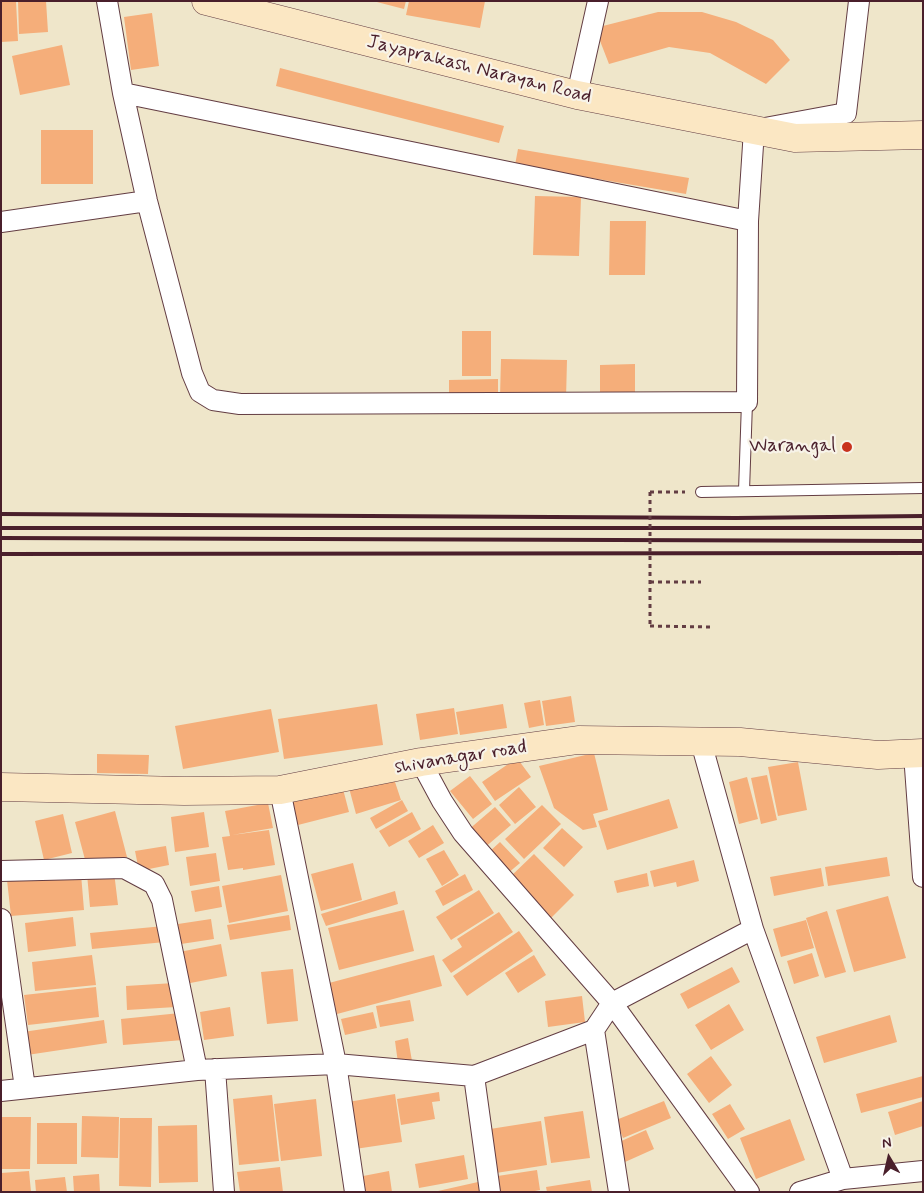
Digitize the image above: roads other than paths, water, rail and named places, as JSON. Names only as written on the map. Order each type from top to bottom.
[{"type":"street","points":[[107,1],[123,93],[147,201],[192,373],[200,392],[213,400],[240,404],[747,402],[748,221],[754,130],[846,113],[859,1]]},
{"type":"street","name":"Jayaprakash Narayan Road","points":[[206,1],[577,95],[794,138],[923,135]]},
{"type":"street","points":[[577,95],[598,1]]},
{"type":"street","points":[[123,93],[748,221]]},
{"type":"street","points":[[1,222],[147,201]]},
{"type":"street","name":"shivanagar road","points":[[1,787],[184,791],[280,790],[421,762],[578,740],[740,742],[878,755],[918,753]]},
{"type":"street","points":[[701,742],[753,929],[843,1179]]},
{"type":"street","points":[[918,753],[923,878]]},
{"type":"street","points":[[421,762],[442,801],[464,833],[612,1003],[749,1192]]},
{"type":"street","points":[[280,790],[336,1064],[355,1192]]},
{"type":"street","points":[[1,871],[124,868],[154,884],[162,900],[206,1070],[224,1192]]},
{"type":"street","points":[[1,919],[25,1088]]},
{"type":"street","points":[[1,1091],[206,1070],[336,1064],[474,1076],[594,1030],[612,1003],[753,929]]},
{"type":"street","points":[[594,1030],[619,1192]]},
{"type":"street","points":[[474,1076],[490,1192]]},
{"type":"street","points":[[800,1192],[843,1179],[923,1171]]},
{"type":"lane","points":[[744,492],[747,402]]},
{"type":"lane","points":[[701,492],[923,488]]},
{"type":"railway","points":[[1,514],[736,518],[923,516]]},
{"type":"railway","points":[[1,528],[923,528]]},
{"type":"railway","points":[[1,538],[923,541]]},
{"type":"railway","points":[[1,554],[923,553]]},
{"type":"place","name":"Warangal","points":[[847,447]]}]
